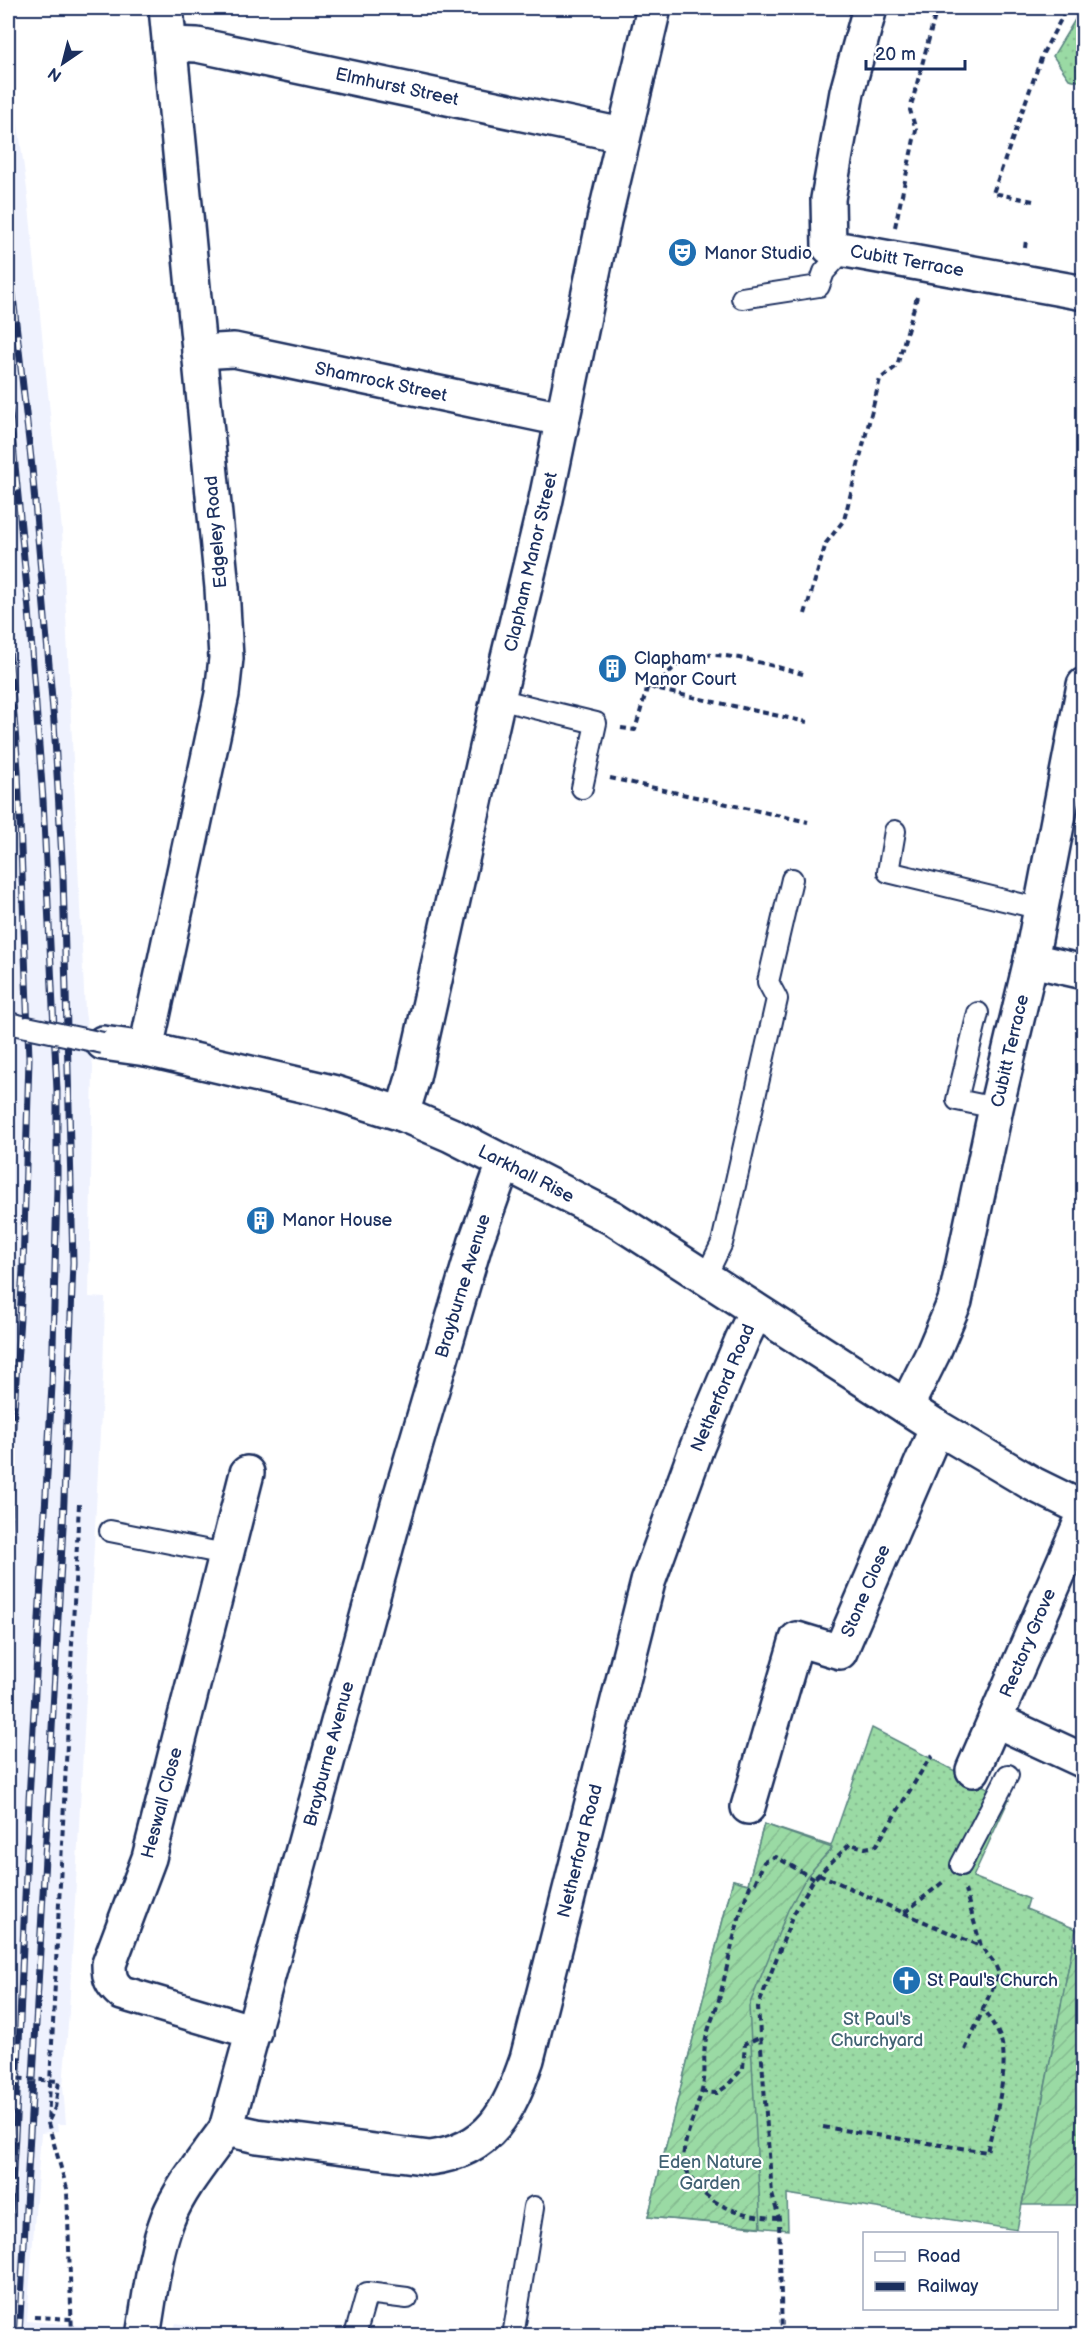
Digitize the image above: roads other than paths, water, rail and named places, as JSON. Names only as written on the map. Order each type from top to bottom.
[{"type":"street","name":"Edgeley Road","points":[[146,1049],[225,675],[226,642],[166,8]]},
{"type":"street","name":"Clapham Manor Street","points":[[402,1114],[413,1078],[498,699],[545,504],[654,8]]},
{"type":"street","name":"Cubitt Terrace","points":[[870,8],[847,92],[828,199],[829,247],[1083,293]]},
{"type":"street","name":"Elmhurst Street","points":[[169,44],[197,45],[624,137]]},
{"type":"street","name":"Shamrock Street","points":[[200,352],[234,350],[562,419]]},
{"type":"street","name":"Cubitt Terrace","points":[[906,1407],[933,1353],[955,1301],[996,1108],[1031,960],[1083,685]]},
{"type":"street","points":[[1031,960],[1083,972]]},
{"type":"street","name":"Larkhall Rise","points":[[103,1042],[146,1049],[332,1092],[402,1114],[451,1135],[613,1218],[906,1407]]},
{"type":"street","name":"Brayburne Avenue","points":[[143,2336],[168,2217],[200,2162],[226,2129],[399,1501],[476,1241],[504,1163]]},
{"type":"street","name":"Netherford Road","points":[[226,2129],[251,2135],[430,2158],[448,2156],[465,2150],[480,2140],[506,2109],[527,2059],[648,1582],[697,1447],[756,1311]]},
{"type":"street","points":[[906,1407],[1034,1484],[1083,1509]]},
{"type":"street","name":"Stone Close","points":[[748,1807],[797,1639],[840,1652],[937,1427]]},
{"type":"street","name":"Heswall Close","points":[[247,1473],[149,1858],[109,1964],[109,1977],[113,1986],[136,1999],[254,2032]]},
{"type":"street","name":"Rectory Grove","points":[[975,1765],[1083,1515]]},
{"type":"street","points":[[995,1720],[1083,1761]]},
{"type":"lane","points":[[742,298],[819,286],[824,272],[844,250]]},
{"type":"lane","points":[[498,699],[596,723],[584,781]]},
{"type":"lane","points":[[895,831],[888,872],[1041,909]]},
{"type":"lane","points":[[705,1278],[722,1243],[754,1108],[777,999],[768,982],[792,879]]},
{"type":"lane","points":[[978,1013],[957,1100],[996,1108]]},
{"type":"lane","points":[[8,1023],[103,1042]]},
{"type":"lane","points":[[110,1531],[225,1554]]},
{"type":"lane","points":[[958,1868],[1011,1776],[975,1765]]},
{"type":"lane","points":[[513,2336],[534,2207]]},
{"type":"lane","points":[[356,2332],[367,2293],[406,2298]]},
{"type":"railway","points":[[8,251],[32,468],[54,722],[63,876],[73,1262],[63,1526],[19,2336]]},
{"type":"railway","points":[[8,393],[29,610],[43,800],[57,1090],[52,1385],[29,1800],[8,2252]]},
{"type":"railway","points":[[8,635],[18,770],[29,1058],[23,1270],[12,1442],[8,1588]]},
{"type":"place","name":"Manor Studio","points":[[683,253]]},
{"type":"place","name":"Clapham Manor Court","points":[[613,668]]},
{"type":"place","name":"Manor House","points":[[261,1220]]},
{"type":"place","name":"St Paul's Church","points":[[906,1980]]},
{"type":"park label","name":"St Paul's Churchyard","points":[[877,2029]]},
{"type":"park label","name":"Eden Nature Garden","points":[[710,2172]]}]
